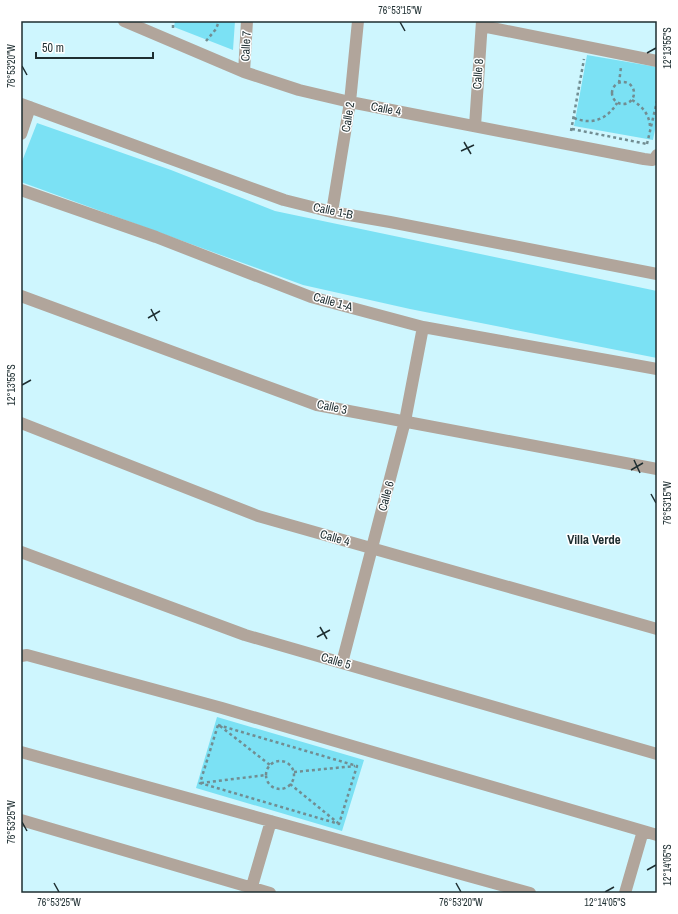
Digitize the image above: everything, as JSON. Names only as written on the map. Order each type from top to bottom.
[{"type":"street","name":"Calle 4","points":[[124,21],[244,72],[299,90],[350,102],[652,160],[655,159],[657,155]]},
{"type":"street","name":"Calle 7","points":[[244,72],[247,21]]},
{"type":"street","name":"Calle 2","points":[[332,212],[350,102],[358,21]]},
{"type":"street","points":[[482,24],[657,61]]},
{"type":"street","name":"Calle 8","points":[[475,126],[482,24]]},
{"type":"street","points":[[21,134],[26,106]]},
{"type":"street","name":"Calle 1-B","points":[[26,106],[284,200],[332,212],[657,274]]},
{"type":"street","name":"Calle 1-A","points":[[21,190],[156,237],[311,296],[423,327],[657,369]]},
{"type":"street","name":"Calle 3","points":[[21,296],[317,405],[657,469]]},
{"type":"street","name":"Calle 6","points":[[342,663],[405,421],[423,327]]},
{"type":"street","name":"Calle 4","points":[[21,423],[258,516],[657,629]]},
{"type":"street","name":"Calle 5","points":[[21,552],[245,634],[657,754]]},
{"type":"street","points":[[21,656],[28,655],[222,708],[657,835]]},
{"type":"street","points":[[21,752],[530,893]]},
{"type":"street","points":[[21,820],[251,890],[270,893]]},
{"type":"street","points":[[251,890],[271,821]]},
{"type":"street","points":[[625,893],[643,831]]},
{"type":"path","points":[[206,42],[216,29],[219,21]]},
{"type":"path","points":[[569,144],[586,47]]},
{"type":"path","points":[[619,83],[619,73],[622,63]]},
{"type":"path","points":[[624,82],[629,84],[633,88],[634,93],[632,100],[626,104],[617,103],[611,94],[615,85],[624,82]]},
{"type":"path","points":[[632,100],[646,112],[649,118],[650,130]]},
{"type":"path","points":[[644,158],[657,101]]},
{"type":"path","points":[[574,118],[586,121],[598,120],[609,113],[617,103]]},
{"type":"path","points":[[572,129],[647,144]]},
{"type":"path","points":[[194,799],[222,708]]},
{"type":"path","points":[[218,724],[270,765]]},
{"type":"path","points":[[218,724],[357,766]]},
{"type":"path","points":[[339,824],[362,749]]},
{"type":"path","points":[[275,762],[285,762],[290,765],[294,772],[293,780],[286,788],[275,788],[270,785],[266,775],[270,765],[275,762]]},
{"type":"path","points":[[294,772],[357,766]]},
{"type":"path","points":[[200,783],[266,775]]},
{"type":"path","points":[[200,783],[339,824]]},
{"type":"path","points":[[290,784],[339,824]]},
{"type":"shaded area","points":[[175,21],[235,21],[233,50],[174,27]]},
{"type":"shaded area","points":[[587,55],[657,67],[657,119],[653,140],[574,126]]},
{"type":"shaded area","points":[[37,123],[171,170],[275,211],[657,291],[657,358],[410,309],[303,285],[21,182],[21,164]]},
{"type":"shaded area","points":[[217,717],[364,760],[342,831],[196,788]]},
{"type":"district","name":"Villa Verde","points":[[594,539]]}]
